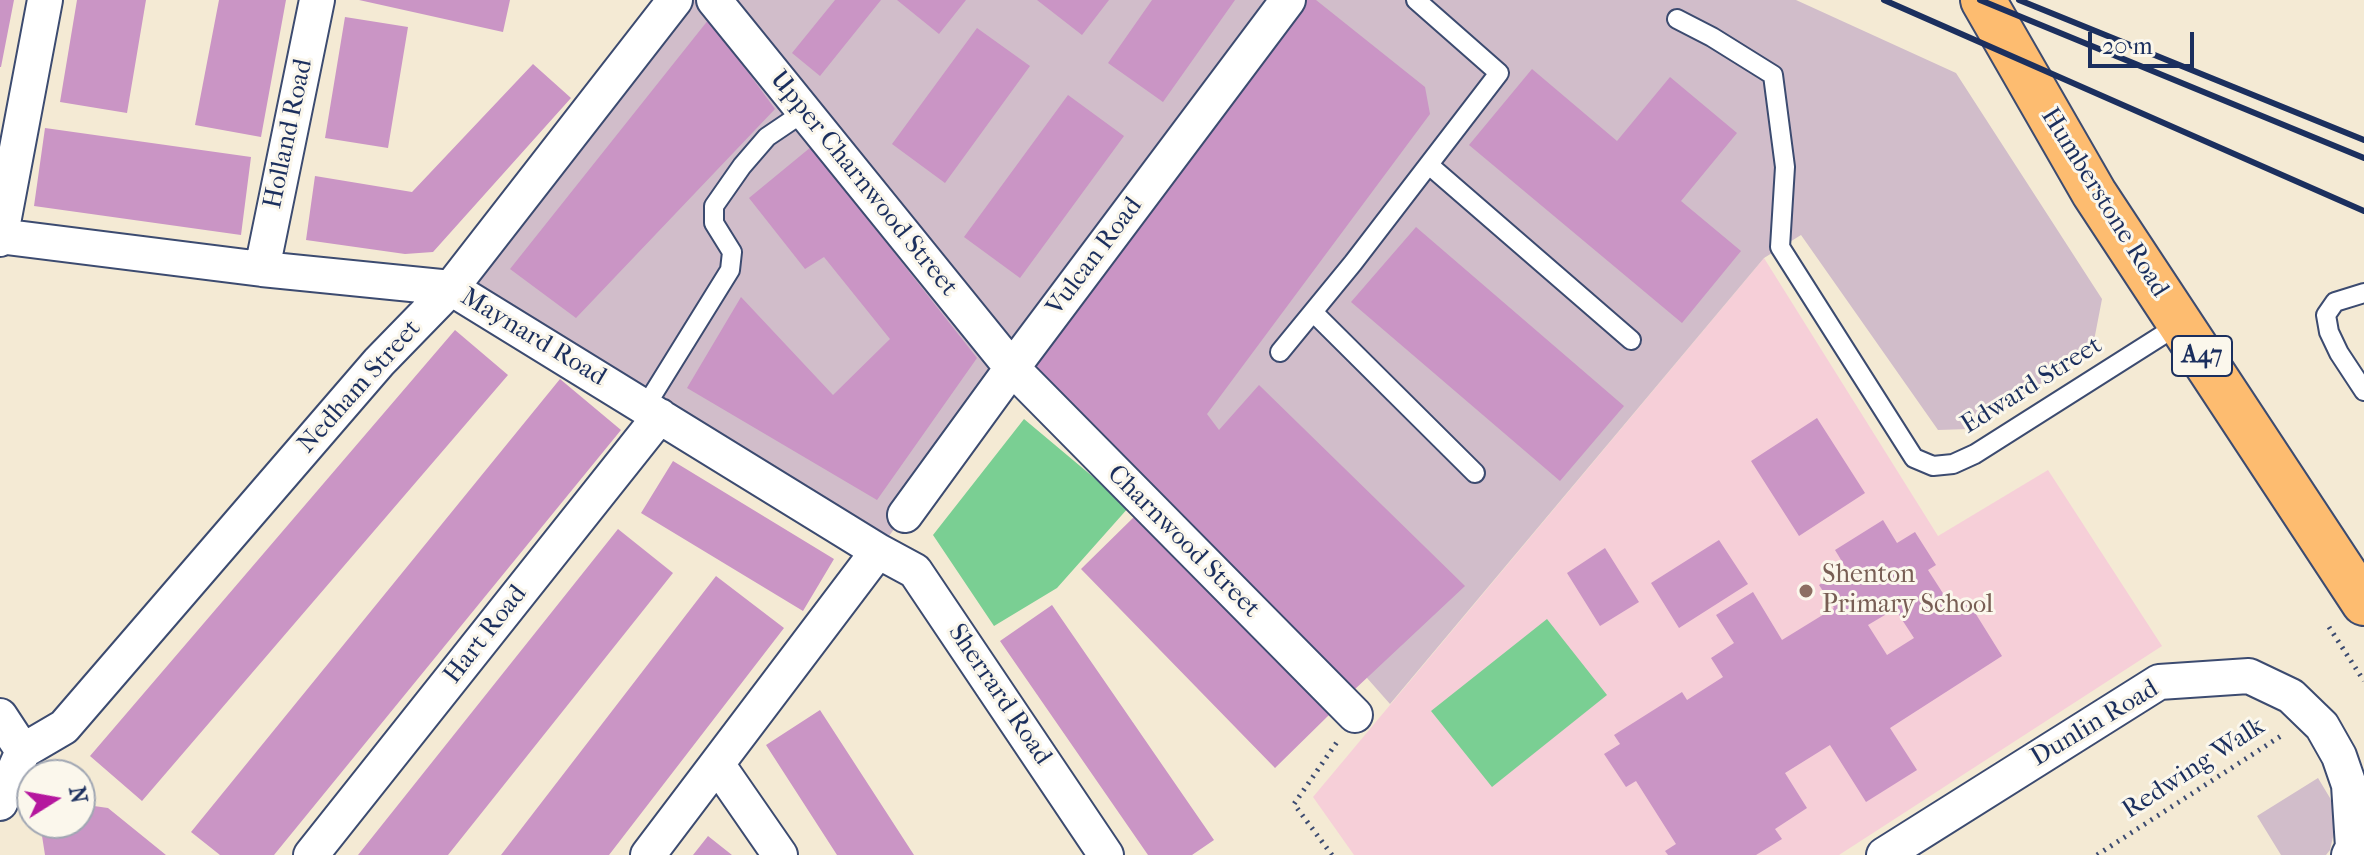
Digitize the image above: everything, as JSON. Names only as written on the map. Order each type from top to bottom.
[{"type":"main road","name":"Humberstone Road","points":[[1983,0],[2094,193],[2364,603]]},
{"type":"street","points":[[0,238],[45,0]]},
{"type":"street","name":"Holland Road","points":[[262,269],[317,0]]},
{"type":"street","name":"Nedham Street","points":[[23,751],[64,727],[379,362],[451,288],[675,0]]},
{"type":"street","name":"Upper Charnwood Street","points":[[714,0],[1012,368]]},
{"type":"street","name":"Vulcan Road","points":[[905,515],[1288,0]]},
{"type":"street","name":"Maynard Road","points":[[0,238],[451,288],[878,551]]},
{"type":"street","name":"Charnwood Street","points":[[1012,368],[1355,715]]},
{"type":"street","name":"Hart Road","points":[[311,855],[652,412]]},
{"type":"street","points":[[648,855],[878,551]]},
{"type":"street","name":"Sherrard Road","points":[[878,551],[915,571],[1106,855]]},
{"type":"street","name":"Dunlin Road","points":[[1884,855],[2159,682],[2249,676],[2291,696],[2322,726],[2339,756],[2349,785],[2353,847],[2349,855]]},
{"type":"street","points":[[0,716],[23,751],[0,803]]},
{"type":"street","points":[[717,764],[780,855]]},
{"type":"lane","points":[[1280,352],[1499,73],[1416,0]]},
{"type":"lane","name":"Edward Street","points":[[1677,19],[1773,75],[1785,167],[1780,247],[1914,458],[1933,466],[1953,464],[1975,454],[2180,324]]},
{"type":"lane","points":[[652,412],[730,270],[732,252],[714,223],[714,206],[767,137],[804,112]]},
{"type":"lane","points":[[1429,165],[1631,340]]},
{"type":"lane","points":[[2364,293],[2335,302],[2326,315],[2329,332],[2339,353],[2364,391]]},
{"type":"lane","points":[[1313,312],[1475,473]]},
{"type":"path","points":[[1332,855],[1294,804],[1355,715]]},
{"type":"path","name":"Redwing Walk","points":[[2097,855],[2312,716]]},
{"type":"shaded area","points":[[675,0],[1288,0],[878,551],[451,288]]},
{"type":"shaded area","points":[[1310,0],[1796,0],[1956,73],[2102,299],[2092,351],[1969,429],[1938,430],[1801,235],[1764,258],[1390,704],[1085,359]]},
{"type":"shaded area","name":"Shenton Primary School","points":[[1764,258],[1938,536],[2048,470],[2162,646],[1839,855],[1354,855],[1313,797]]},
{"type":"shaded area","points":[[2318,778],[2335,812],[2336,824],[2330,850],[2326,855],[2281,855],[2257,816]]},
{"type":"green space","points":[[1024,419],[1129,507],[1057,588],[994,626],[933,535]]},
{"type":"green space","points":[[1547,619],[1607,695],[1492,787],[1431,711]]},
{"type":"building","points":[[0,0],[14,0],[1,67],[0,67]]},
{"type":"building","points":[[77,0],[146,0],[127,113],[60,102]]},
{"type":"building","points":[[219,0],[286,0],[261,137],[195,125]]},
{"type":"building","points":[[359,0],[510,0],[503,32]]},
{"type":"building","points":[[835,0],[881,0],[820,76],[792,53]]},
{"type":"building","points":[[897,0],[966,0],[939,34]]},
{"type":"building","points":[[1037,0],[1109,0],[1082,35]]},
{"type":"building","points":[[1152,0],[1235,0],[1163,102],[1108,63]]},
{"type":"building","points":[[1305,0],[1316,0],[1425,87],[1430,114],[1207,414],[1219,430],[1259,385],[1465,586],[1354,690],[1033,368]]},
{"type":"building","points":[[345,17],[408,27],[388,148],[325,138]]},
{"type":"building","points":[[709,19],[775,109],[576,318],[510,269]]},
{"type":"building","points":[[977,28],[1030,66],[945,183],[892,144]]},
{"type":"building","points":[[533,64],[571,98],[433,252],[405,254],[306,240],[315,176],[412,192]]},
{"type":"building","points":[[1532,69],[1617,141],[1670,77],[1737,133],[1681,201],[1741,251],[1682,323],[1469,145]]},
{"type":"building","points":[[1068,95],[1124,136],[1020,278],[964,237]]},
{"type":"building","points":[[45,128],[251,157],[241,235],[34,206]]},
{"type":"building","points":[[811,147],[977,358],[877,500],[687,388],[741,297],[833,395],[890,339],[824,257],[805,269],[749,198]]},
{"type":"building","points":[[1416,227],[1624,406],[1560,481],[1351,302]]},
{"type":"building","points":[[455,330],[508,375],[142,801],[90,756]]},
{"type":"building","points":[[560,379],[621,430],[274,855],[220,855],[191,832]]},
{"type":"building","points":[[1817,418],[1865,493],[1799,536],[1751,461]]},
{"type":"building","points":[[673,461],[834,559],[803,611],[641,513]]},
{"type":"building","points":[[1136,515],[1329,715],[1275,768],[1081,569]]},
{"type":"building","points":[[1883,520],[1897,543],[1915,532],[1936,565],[1928,570],[1955,612],[1969,603],[2002,656],[1890,728],[1917,770],[1866,802],[1830,745],[1785,773],[1807,808],[1775,829],[1782,839],[1756,855],[1668,855],[1665,851],[1676,844],[1636,781],[1626,787],[1604,754],[1620,744],[1614,735],[1682,692],[1687,700],[1723,677],[1711,658],[1734,643],[1716,615],[1753,592],[1782,640],[1834,608],[1819,585],[1846,568],[1835,550]],"holes":[[[1895,609],[1914,638],[1887,655],[1868,625]]]},
{"type":"building","points":[[618,529],[673,573],[448,855],[358,855]]},
{"type":"building","points":[[1719,540],[1748,584],[1679,628],[1651,583]]},
{"type":"building","points":[[1605,548],[1639,602],[1600,626],[1567,573]]},
{"type":"building","points":[[716,576],[784,628],[609,855],[501,855]]},
{"type":"building","points":[[1052,605],[1214,840],[1192,855],[1148,855],[1000,641]]},
{"type":"building","points":[[820,710],[914,855],[837,855],[766,745]]},
{"type":"building","points":[[96,806],[108,808],[166,855],[45,855],[42,839],[96,839]]},
{"type":"building","points":[[708,836],[732,855],[693,855]]},
{"type":"railway","points":[[1884,0],[2364,211]]},
{"type":"railway","points":[[1980,0],[2364,158]]},
{"type":"railway","points":[[2019,0],[2364,140]]},
{"type":"place","name":"Shenton Primary School","points":[[1806,591]]}]
